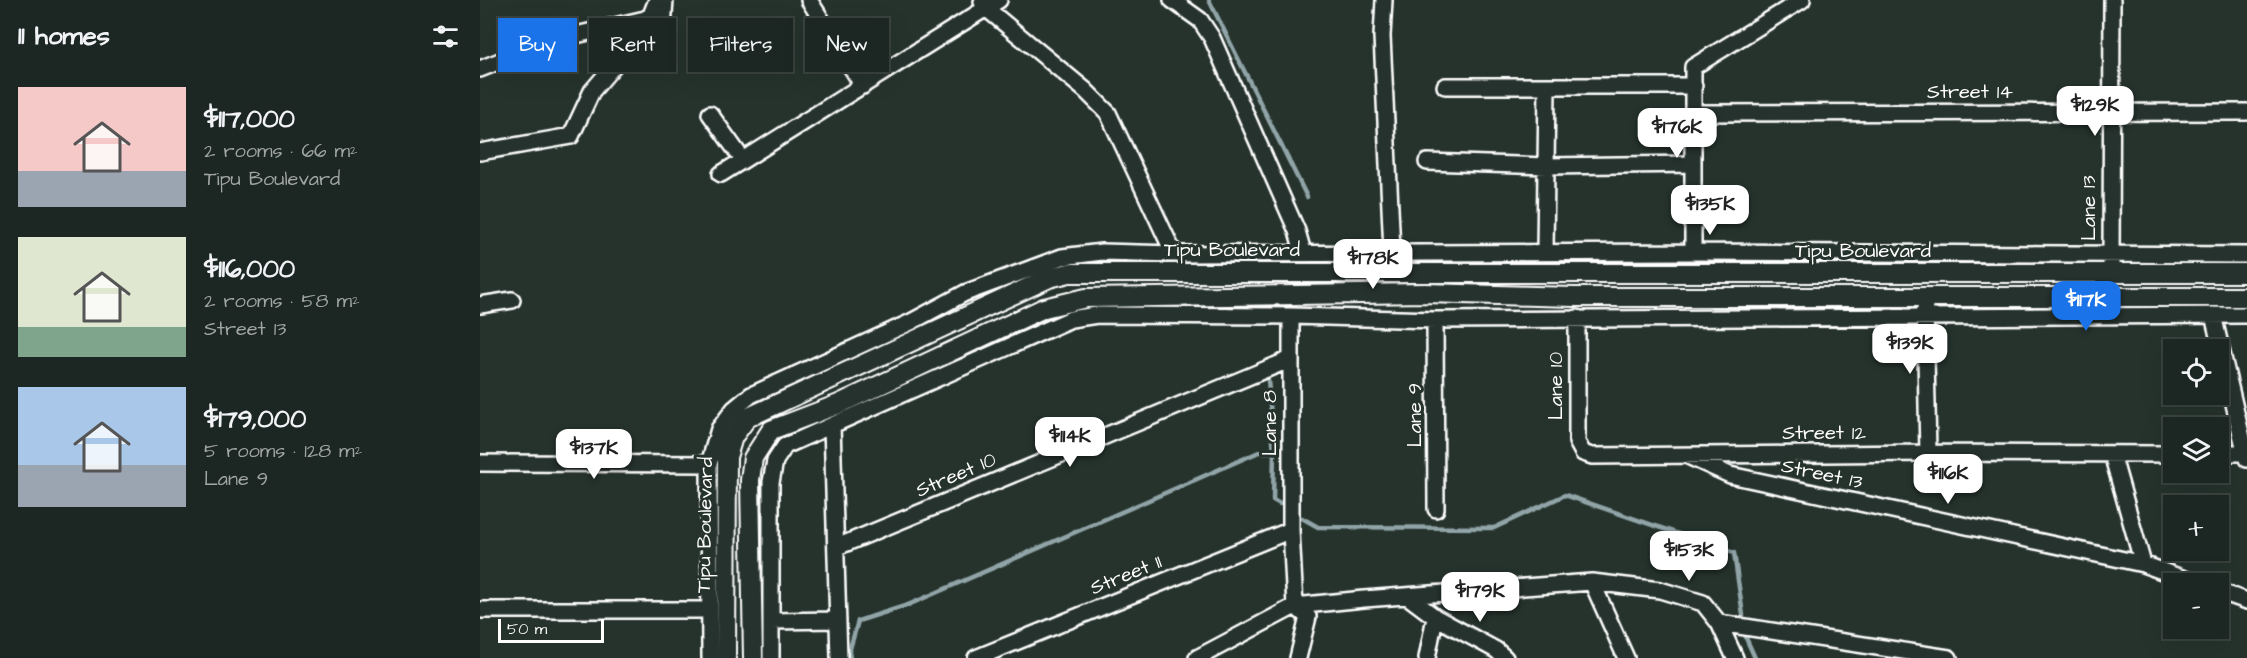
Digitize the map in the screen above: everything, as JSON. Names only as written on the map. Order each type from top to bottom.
[{"type":"street","points":[[480,69],[550,41],[645,19],[651,15],[657,0]]},
{"type":"street","points":[[480,152],[571,136],[592,91],[622,56],[663,27],[665,0]]},
{"type":"street","points":[[808,0],[863,86]]},
{"type":"street","points":[[1172,0],[1200,20]]},
{"type":"street","points":[[1190,0],[1212,38],[1293,220],[1303,252]]},
{"type":"street","points":[[1384,0],[1382,36],[1393,272]]},
{"type":"street","points":[[1693,252],[1694,67],[1802,0]]},
{"type":"street","name":"Lane 13","points":[[2110,264],[2112,0]]},
{"type":"street","points":[[721,174],[863,86],[989,3],[1108,113],[1174,254]]},
{"type":"street","points":[[1445,86],[1694,86]]},
{"type":"street","points":[[1545,252],[1547,86]]},
{"type":"street","name":"Street 14","points":[[1694,113],[2247,112]]},
{"type":"street","points":[[710,114],[743,160]]},
{"type":"street","points":[[1426,162],[1547,166],[1694,164]]},
{"type":"street","points":[[710,658],[709,464],[719,429],[734,409],[751,395],[911,322],[965,293],[1062,257],[1102,252],[1174,254],[1693,252],[2110,264],[2247,255]]},
{"type":"street","name":"Tipu Boulevard","points":[[726,658],[727,457],[733,437],[747,418],[1049,278],[1069,273],[1732,274],[2110,264],[2247,273]]},
{"type":"street","points":[[1148,316],[1151,273]]},
{"type":"street","points":[[1730,296],[1732,274]]},
{"type":"street","points":[[753,658],[750,480],[753,458],[771,430],[839,404],[1044,308],[1086,298],[1425,293],[1574,297],[2247,297]]},
{"type":"street","points":[[1925,296],[1928,453]]},
{"type":"street","points":[[480,305],[512,300]]},
{"type":"street","points":[[771,658],[771,482],[775,461],[785,446],[1071,319],[1097,315],[1291,316],[1435,320],[2247,315]]},
{"type":"street","points":[[2213,315],[2246,456],[2229,454]]},
{"type":"street","name":"Lane 8","points":[[1291,316],[1291,530],[1294,606]]},
{"type":"street","name":"Lane 10","points":[[1577,318],[1577,442],[1583,453]]},
{"type":"street","name":"Lane 9","points":[[1435,320],[1436,509]]},
{"type":"street","name":"Street 10","points":[[837,547],[1291,359]]},
{"type":"street","points":[[832,425],[839,658]]},
{"type":"street","name":"Street 12","points":[[1583,453],[1592,456],[1928,453],[2163,454]]},
{"type":"street","name":"Street 13","points":[[1686,454],[1730,475],[2143,564],[2168,573]]},
{"type":"street","points":[[2112,454],[2143,564]]},
{"type":"street","points":[[480,463],[709,464]]},
{"type":"street","name":"Street 11","points":[[976,658],[1291,530]]},
{"type":"street","points":[[1197,658],[1294,606],[1592,582],[1660,590],[1703,603],[1719,623],[1735,658]]},
{"type":"street","points":[[1592,582],[1626,658]]},
{"type":"street","points":[[2229,595],[2247,601]]},
{"type":"street","points":[[1407,596],[1435,617],[1496,650],[1505,658]]},
{"type":"street","points":[[1294,606],[1308,617],[1298,658]]},
{"type":"street","points":[[480,610],[709,610]]},
{"type":"street","points":[[1428,658],[1435,617]]},
{"type":"street","points":[[771,621],[838,621]]},
{"type":"street","points":[[1719,623],[1949,658]]},
{"type":"waterway","points":[[1209,0],[1307,197]]},
{"type":"waterway","points":[[946,364],[1067,311]]},
{"type":"waterway","points":[[1268,380],[1274,452],[1273,500],[1280,504]]},
{"type":"waterway","points":[[769,446],[826,418]]},
{"type":"waterway","points":[[850,658],[849,652],[858,621],[908,605],[1259,452],[1274,452]]},
{"type":"waterway","points":[[759,475],[759,499]]},
{"type":"waterway","points":[[1302,518],[1318,527],[1494,528],[1565,495],[1734,553],[1743,615]]},
{"type":"waterway","points":[[1746,638],[1755,658]]}]
